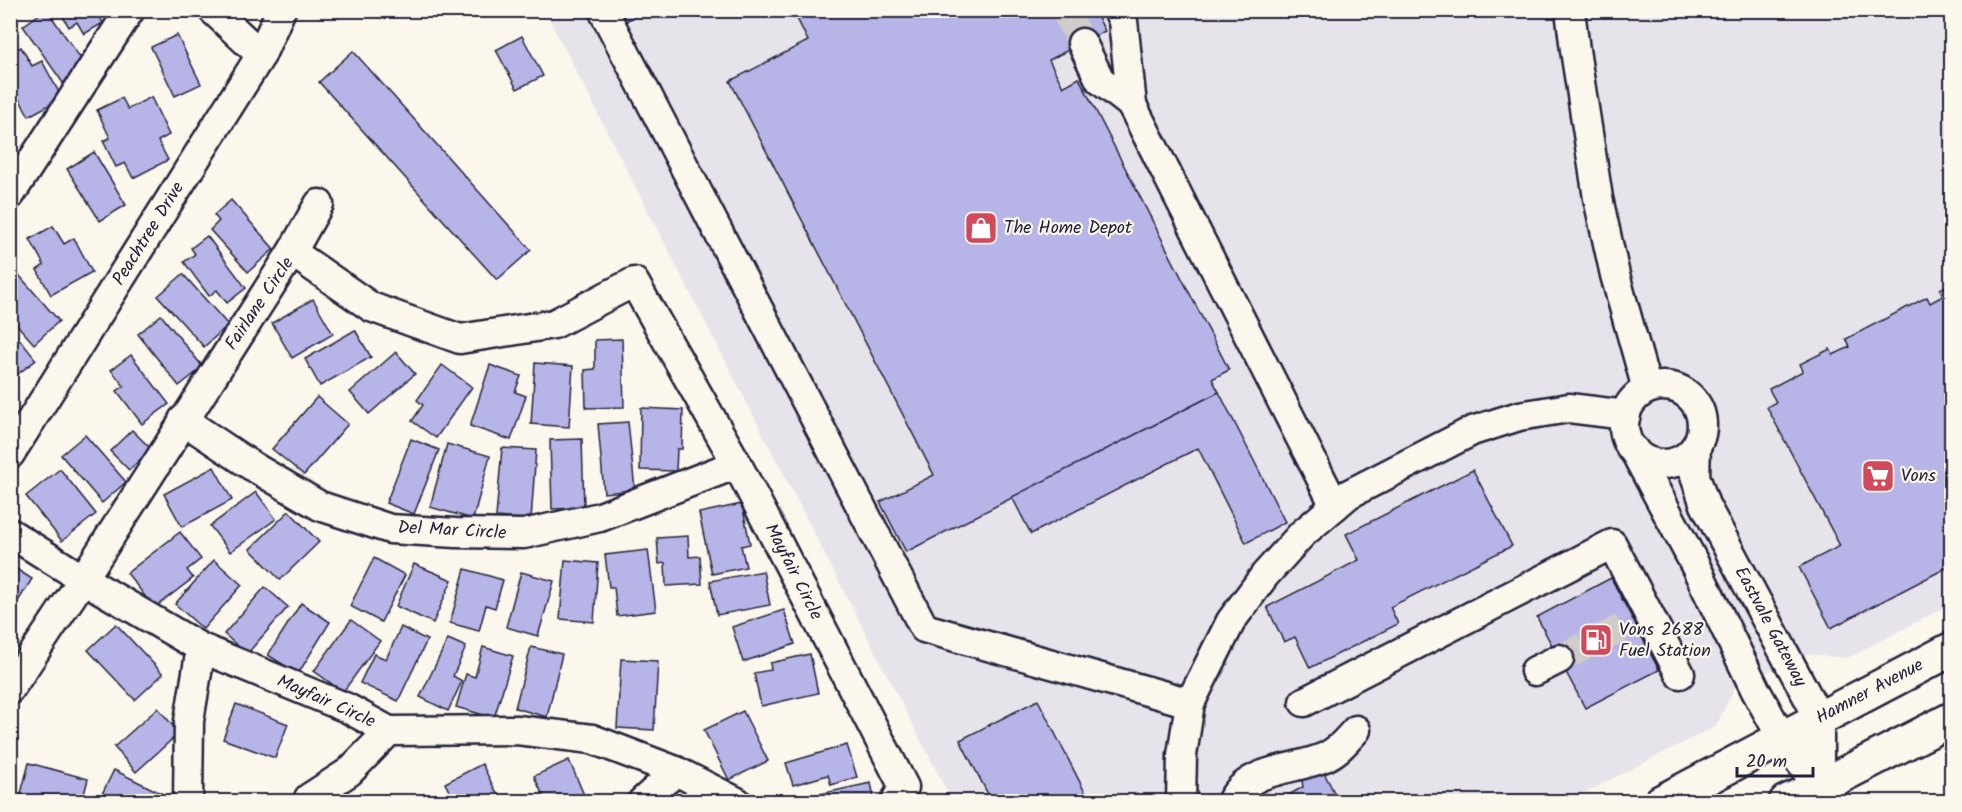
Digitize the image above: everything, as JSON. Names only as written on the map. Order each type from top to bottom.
[{"type":"main road","name":"Hamner Avenue","points":[[1661,801],[1952,649]]},
{"type":"main road","points":[[1786,801],[1822,794],[1952,719]]},
{"type":"street","points":[[10,195],[130,10]]},
{"type":"street","points":[[213,10],[261,55]]},
{"type":"street","name":"Peachtree Drive","points":[[10,454],[261,55],[281,10]]},
{"type":"street","points":[[603,10],[924,628],[1190,703]]},
{"type":"street","points":[[1118,10],[1123,21],[1132,105],[1335,506]]},
{"type":"street","points":[[1570,10],[1598,198],[1615,275],[1647,389]]},
{"type":"street","points":[[1082,43],[1100,80],[1132,105]]},
{"type":"street","points":[[292,252],[319,204]]},
{"type":"street","name":"Fairlane Circle","points":[[10,689],[292,252],[371,307],[460,339],[554,324],[634,282]]},
{"type":"street","name":"Mayfair Circle","points":[[634,282],[737,464],[904,788],[895,801]]},
{"type":"street","points":[[1634,450],[1643,458],[1654,463],[1666,464],[1688,455],[1696,446],[1701,435],[1700,411],[1694,401],[1684,392],[1673,387],[1660,386],[1647,389],[1630,404],[1624,427],[1628,440],[1692,560],[1756,691],[1782,738],[1822,794]]},
{"type":"street","points":[[1181,801],[1182,755],[1190,703],[1231,621],[1265,575],[1302,534],[1349,494],[1472,431],[1519,416],[1569,408],[1626,415]]},
{"type":"street","name":"Del Mar Circle","points":[[183,420],[252,466],[320,506],[390,529],[524,534],[600,517],[737,464]]},
{"type":"street","name":"Eastvale Gateway","points":[[1696,446],[1695,476],[1704,505],[1819,718],[1822,794]]},
{"type":"street","name":"Mayfair Circle","points":[[10,533],[201,648],[347,708],[389,731],[517,730],[592,739],[676,771],[737,801]]},
{"type":"street","points":[[1304,702],[1612,544],[1641,618],[1680,674]]},
{"type":"street","points":[[188,801],[189,721],[201,648]]},
{"type":"street","points":[[1231,801],[1243,785],[1258,777],[1323,758],[1339,749],[1356,730]]},
{"type":"street","points":[[309,798],[349,772],[389,731]]},
{"type":"street","points":[[642,801],[676,771]]},
{"type":"shaded area","points":[[545,11],[1951,11],[1951,604],[1848,658],[1807,654],[1735,687],[1716,726],[1569,801],[952,801]]},
{"type":"building","points":[[45,10],[86,66],[63,83],[23,26]]},
{"type":"building","points":[[59,10],[96,10],[103,23],[84,34],[77,22],[69,27]]},
{"type":"building","points":[[620,10],[646,10],[626,21]]},
{"type":"building","name":"The Home Depot","points":[[793,10],[1094,10],[1105,31],[1049,60],[1063,87],[1079,78],[1229,370],[1212,379],[1219,392],[906,552],[880,502],[934,475],[730,81],[808,41]]},
{"type":"building","points":[[177,35],[201,84],[175,96],[151,47]]},
{"type":"building","points":[[522,36],[543,76],[517,89],[496,50]]},
{"type":"building","points":[[21,47],[32,66],[42,61],[62,98],[29,116],[10,83],[10,53]]},
{"type":"building","points":[[353,51],[531,250],[497,280],[319,82]]},
{"type":"building","points":[[151,97],[169,135],[158,141],[168,160],[133,178],[125,163],[116,167],[103,141],[110,138],[97,110],[122,98],[128,109]]},
{"type":"building","points":[[94,152],[126,205],[100,221],[67,169]]},
{"type":"building","points":[[231,200],[274,249],[248,272],[210,230],[219,221],[214,215]]},
{"type":"building","points":[[53,226],[64,244],[74,238],[92,272],[51,295],[37,270],[44,265],[30,239]]},
{"type":"building","points":[[207,236],[246,288],[227,303],[217,290],[209,296],[184,262],[195,254],[191,248]]},
{"type":"building","points":[[18,274],[59,321],[34,344],[10,317],[10,280]]},
{"type":"building","points":[[183,274],[228,325],[204,347],[158,296]]},
{"type":"building","name":"Vons","points":[[1952,283],[1952,565],[1831,628],[1799,567],[1840,546],[1767,407],[1776,402],[1769,389],[1803,371],[1800,364],[1830,349],[1833,355],[1850,347],[1846,339],[1927,297],[1930,303],[1943,296],[1940,289]]},
{"type":"building","points":[[313,299],[333,334],[292,358],[272,323]]},
{"type":"building","points":[[161,315],[203,367],[179,386],[138,334]]},
{"type":"building","points":[[10,327],[36,360],[10,380]]},
{"type":"building","points":[[355,330],[371,357],[320,386],[305,359]]},
{"type":"building","points":[[622,339],[624,407],[586,408],[585,370],[595,369],[595,340]]},
{"type":"building","points":[[396,352],[415,374],[369,414],[350,392]]},
{"type":"building","points":[[131,355],[169,404],[142,424],[117,391],[124,386],[111,370]]},
{"type":"building","points":[[535,363],[573,366],[569,427],[531,424]]},
{"type":"building","points":[[442,365],[472,387],[436,438],[412,421],[423,405],[417,400]]},
{"type":"building","points":[[490,365],[521,376],[515,392],[526,396],[511,440],[470,426]]},
{"type":"building","points":[[1219,392],[1285,522],[1246,543],[1198,448],[1031,534],[1012,497]]},
{"type":"building","points":[[317,397],[348,424],[304,475],[272,449]]},
{"type":"building","points":[[641,408],[683,410],[682,449],[677,449],[676,471],[640,470]]},
{"type":"building","points":[[628,422],[635,490],[604,493],[598,424]]},
{"type":"building","points":[[132,430],[151,449],[129,470],[110,451]]},
{"type":"building","points":[[85,435],[126,482],[102,503],[61,455]]},
{"type":"building","points":[[411,439],[439,450],[414,514],[386,503]]},
{"type":"building","points":[[582,439],[584,508],[552,509],[550,440]]},
{"type":"building","points":[[447,444],[490,456],[473,519],[430,507]]},
{"type":"building","points":[[502,448],[536,450],[531,520],[496,517]]},
{"type":"building","points":[[214,467],[232,500],[182,527],[164,494]]},
{"type":"building","points":[[60,469],[96,514],[62,541],[26,496]]},
{"type":"building","points":[[1473,470],[1512,546],[1390,607],[1398,624],[1310,668],[1295,637],[1284,642],[1267,607],[1359,560],[1346,534]]},
{"type":"building","points":[[256,492],[276,519],[230,552],[210,526]]},
{"type":"building","points":[[742,504],[750,544],[741,546],[746,567],[712,574],[699,513]]},
{"type":"building","points":[[289,511],[319,542],[280,580],[250,549]]},
{"type":"building","points":[[180,532],[201,559],[187,570],[193,578],[154,608],[127,573]]},
{"type":"building","points":[[688,536],[689,557],[700,556],[702,584],[666,586],[665,563],[659,564],[657,538]]},
{"type":"building","points":[[648,550],[656,611],[617,616],[614,587],[609,587],[605,555]]},
{"type":"building","points":[[374,558],[405,575],[381,622],[350,606]]},
{"type":"building","points":[[214,560],[242,585],[203,629],[175,604]]},
{"type":"building","points":[[565,560],[598,563],[594,622],[560,619]]},
{"type":"building","points":[[414,564],[452,580],[433,623],[396,606]]},
{"type":"building","points":[[10,565],[32,579],[17,603],[12,599],[10,602]]},
{"type":"building","points":[[465,569],[503,580],[495,608],[486,605],[479,631],[450,623]]},
{"type":"building","points":[[763,571],[770,605],[717,615],[710,581]]},
{"type":"building","points":[[521,572],[554,581],[538,636],[506,627]]},
{"type":"building","name":"Vons 2688 Fuel Station","points":[[1611,578],[1659,670],[1585,708],[1537,617]]},
{"type":"building","points":[[265,587],[288,607],[247,654],[224,634]]},
{"type":"building","points":[[301,603],[330,622],[298,674],[268,655]]},
{"type":"building","points":[[784,610],[795,644],[743,662],[732,627]]},
{"type":"building","points":[[351,620],[380,641],[343,692],[314,671]]},
{"type":"building","points":[[116,624],[163,674],[135,700],[88,650]]},
{"type":"building","points":[[401,627],[427,640],[398,701],[360,683],[374,654],[386,659]]},
{"type":"building","points":[[448,639],[466,647],[453,676],[462,681],[448,711],[420,697]]},
{"type":"building","points":[[483,647],[513,656],[494,718],[456,707],[466,674],[475,677]]},
{"type":"building","points":[[531,647],[562,654],[547,717],[515,708]]},
{"type":"building","points":[[810,654],[818,693],[761,706],[754,673],[771,670],[770,663]]},
{"type":"building","points":[[621,659],[658,661],[654,730],[617,728]]},
{"type":"building","points":[[1038,700],[1090,802],[992,802],[960,740]]},
{"type":"building","points":[[236,704],[288,724],[275,758],[223,739]]},
{"type":"building","points":[[158,708],[179,733],[136,772],[114,747]]},
{"type":"building","points":[[743,711],[768,761],[729,780],[704,730]]},
{"type":"building","points":[[847,745],[857,777],[831,785],[828,775],[793,785],[786,763]]},
{"type":"building","points":[[569,760],[587,802],[546,802],[534,776]]},
{"type":"building","points":[[29,763],[88,779],[82,802],[19,801]]},
{"type":"building","points":[[482,764],[500,800],[497,802],[443,802],[452,797],[445,783]]},
{"type":"building","points":[[1322,769],[1339,802],[1276,802],[1303,787],[1302,780]]},
{"type":"building","points":[[114,770],[169,797],[166,802],[114,802],[101,796]]},
{"type":"building","points":[[871,783],[875,802],[812,802],[811,796]]},
{"type":"tunnel","points":[[1065,10],[1082,43]]},
{"type":"tunnel","points":[[1559,659],[1634,622]]},
{"type":"place","name":"The Home Depot","points":[[981,228]]},
{"type":"place","name":"Vons","points":[[1878,476]]},
{"type":"place","name":"Vons 2688 Fuel Station","points":[[1596,640]]}]
